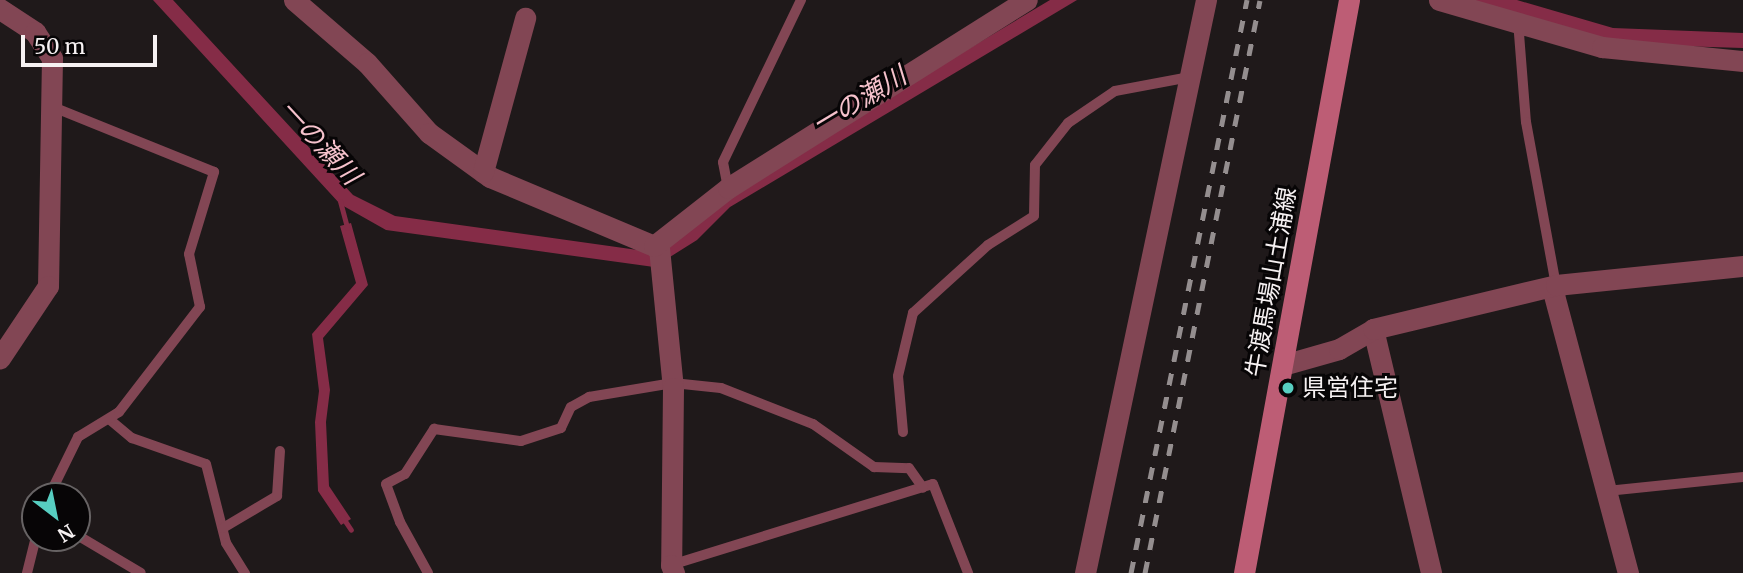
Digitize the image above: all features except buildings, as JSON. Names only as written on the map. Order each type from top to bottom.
[{"type":"main road","name":"牛渡馬場山土浦線","points":[[1244,573],[1349,0]]},
{"type":"street","points":[[294,0],[367,63],[429,133],[483,172],[659,248],[673,383],[673,569]]},
{"type":"street","points":[[654,246],[728,188],[1027,0]]},
{"type":"street","points":[[1085,573],[1206,0]]},
{"type":"street","points":[[1439,0],[1602,47],[1743,61]]},
{"type":"street","points":[[0,9],[35,32],[52,58],[48,286],[0,358]]},
{"type":"street","points":[[483,172],[525,18]]},
{"type":"street","points":[[1283,365],[1339,349],[1373,329],[1556,285],[1743,266]]},
{"type":"street","points":[[1556,285],[1554,295],[1628,573]]},
{"type":"street","points":[[1373,329],[1431,573]]},
{"type":"lane","points":[[728,188],[723,162],[801,0]]},
{"type":"lane","points":[[1518,21],[1526,122],[1556,285]]},
{"type":"lane","points":[[903,432],[898,376],[913,313],[988,245],[1034,216],[1035,165],[1068,123],[1115,91],[1190,77]]},
{"type":"lane","points":[[51,106],[214,172],[189,254],[200,307],[119,412],[78,437],[56,482]]},
{"type":"lane","points":[[428,573],[400,522],[386,484],[405,474],[434,429],[521,441],[561,428],[571,407],[589,397],[673,383],[721,388],[813,424],[874,467],[909,468],[923,488]]},
{"type":"lane","points":[[109,419],[132,438],[206,464],[226,543],[245,573]]},
{"type":"lane","points":[[223,528],[277,496],[280,450]]},
{"type":"lane","points":[[1607,491],[1743,477]]},
{"type":"lane","points":[[673,569],[933,484],[968,573]]},
{"type":"lane","points":[[91,543],[141,573]]},
{"type":"lane","points":[[27,573],[32,552]]},
{"type":"shaded area","points":[[153,0],[173,0],[353,195],[395,216],[652,252],[721,197],[1050,0],[1077,0],[730,207],[697,240],[654,267],[386,230],[340,204]]},
{"type":"shaded area","points":[[1465,0],[1517,0],[1613,28],[1743,33],[1743,48],[1611,44]]},
{"type":"shaded area","points":[[351,223],[368,285],[323,338],[330,390],[326,422],[329,486],[351,519],[341,525],[318,491],[315,422],[319,391],[312,334],[356,283],[340,226]]},
{"type":"waterway","name":"一の瀬川","points":[[340,201],[347,228]]},
{"type":"waterway","points":[[343,518],[351,530]]},
{"type":"railway","points":[[1131,573],[1247,0]]},
{"type":"railway","points":[[1145,573],[1260,0]]},
{"type":"place","name":"県営住宅","points":[[1288,388]]}]
